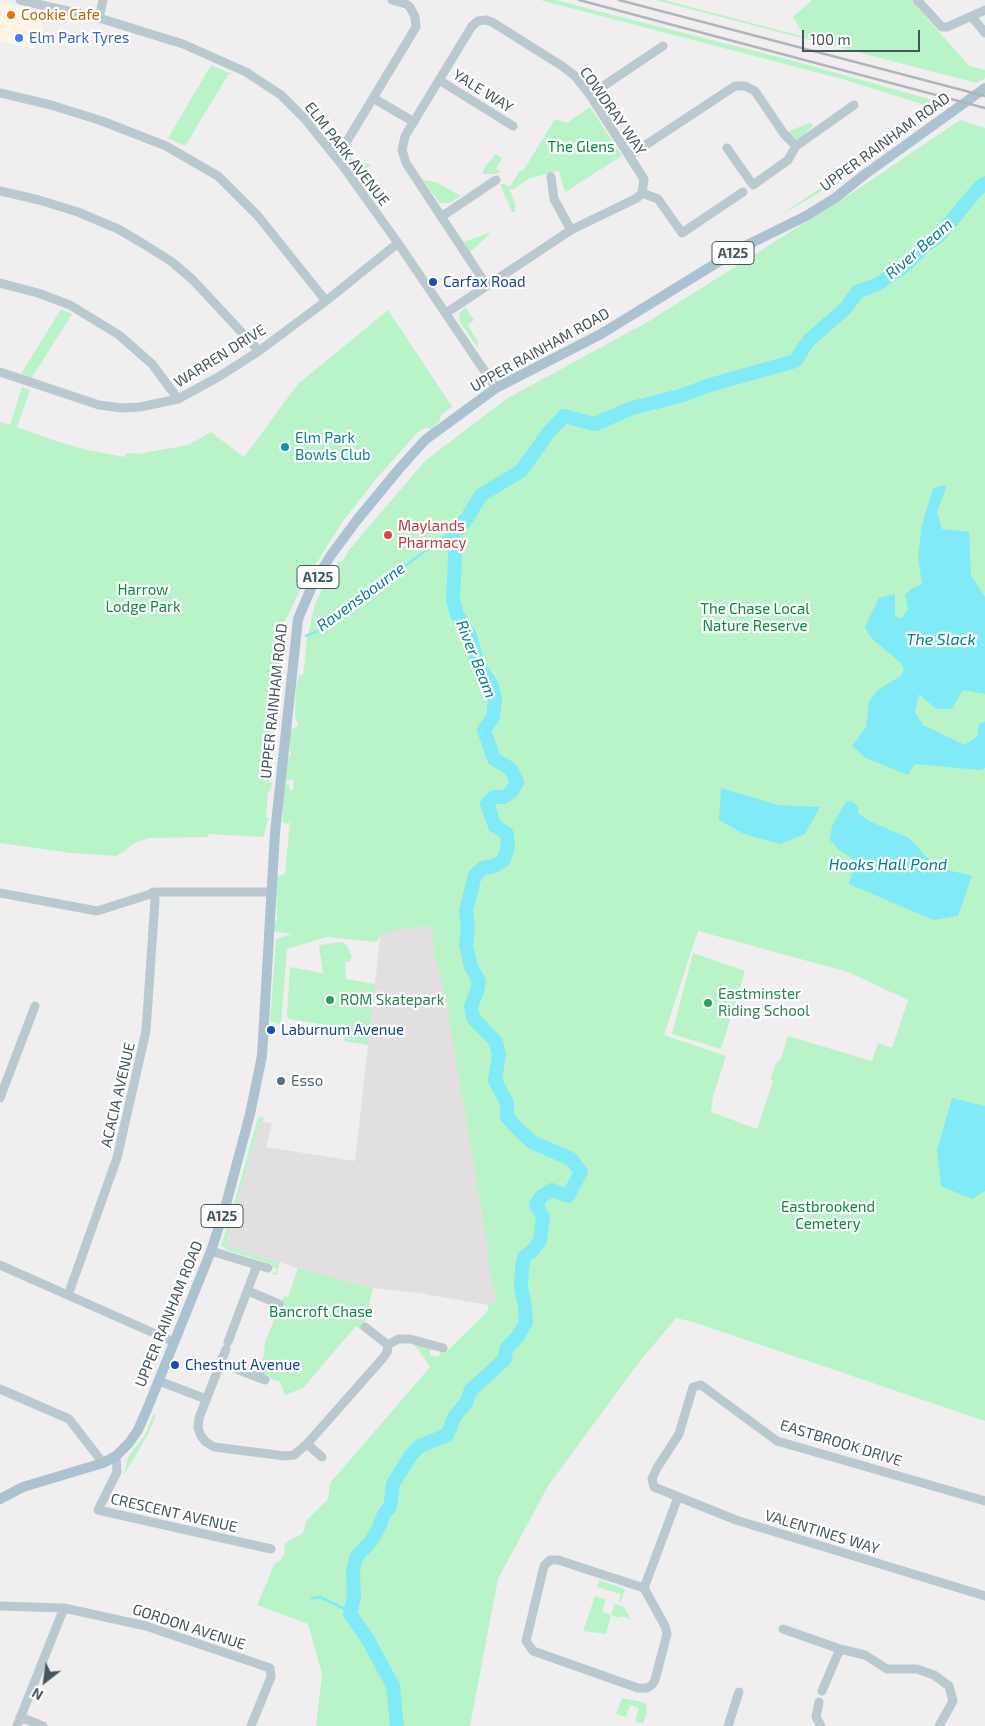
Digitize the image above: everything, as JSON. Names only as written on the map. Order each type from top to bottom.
[{"type":"main road","name":"UPPER RAINHAM ROAD","points":[[0,1499],[23,1487],[92,1468],[116,1456],[129,1443],[138,1430],[159,1381],[210,1252],[225,1208],[250,1114],[262,1056],[275,832],[298,619],[312,586],[331,555],[403,464],[425,440],[496,388],[601,334],[741,248],[806,216],[835,198],[872,169],[985,88]]},
{"type":"street","name":"ELM PARK AVENUE","points":[[20,0],[99,18],[183,44],[246,72],[281,95],[304,118],[335,155],[398,243],[496,388]]},
{"type":"street","points":[[99,18],[103,0]]},
{"type":"street","points":[[335,155],[344,146],[416,27],[415,17],[410,7],[392,0]]},
{"type":"street","points":[[917,0],[942,27],[947,27],[985,10]]},
{"type":"street","points":[[972,17],[985,33]]},
{"type":"street","name":"COWDRAY WAY","points":[[487,286],[406,163],[402,154],[403,140],[472,26],[478,21],[486,20],[492,22],[574,75],[590,96],[644,179],[642,193]]},
{"type":"street","points":[[590,96],[663,46]]},
{"type":"street","name":"YALE WAY","points":[[439,80],[513,126]]},
{"type":"street","points":[[629,156],[735,86],[745,86],[755,91],[784,134],[796,146]]},
{"type":"street","points":[[0,93],[50,105],[102,121],[166,146],[218,176],[258,216],[326,301]]},
{"type":"street","points":[[373,98],[414,122]]},
{"type":"street","points":[[727,148],[753,185],[788,160],[796,146],[854,104]]},
{"type":"street","points":[[551,178],[554,199],[571,230]]},
{"type":"street","points":[[441,217],[496,180]]},
{"type":"street","points":[[0,191],[78,212],[118,229],[142,243],[172,262],[193,280],[259,351]]},
{"type":"street","points":[[446,313],[571,230],[627,204],[642,193],[658,199],[682,234],[742,192]]},
{"type":"street","name":"WARREN DRIVE","points":[[0,372],[99,405],[140,408],[178,399],[220,376],[259,351],[326,301],[398,243]]},
{"type":"street","points":[[0,283],[38,293],[70,305],[119,335],[152,364],[178,399]]},
{"type":"street","points":[[0,894],[97,911],[153,892],[271,892]]},
{"type":"street","name":"ACACIA AVENUE","points":[[68,1295],[117,1158],[146,1031],[155,900],[153,892]]},
{"type":"street","points":[[0,1098],[36,1006]]},
{"type":"street","points":[[210,1252],[268,1268]]},
{"type":"street","points":[[0,1265],[174,1342]]},
{"type":"street","points":[[257,1265],[199,1418],[198,1428],[201,1436],[214,1447],[286,1456],[294,1455],[307,1444],[383,1358],[387,1352],[388,1345]]},
{"type":"street","points":[[248,1291],[279,1304]]},
{"type":"street","points":[[365,1327],[388,1345]]},
{"type":"street","points":[[388,1345],[398,1339],[410,1339],[443,1348]]},
{"type":"street","points":[[221,1363],[261,1379],[263,1366]]},
{"type":"street","points":[[159,1381],[206,1399]]},
{"type":"street","name":"EASTBROOK DRIVE","points":[[654,1487],[652,1479],[679,1434],[693,1387],[701,1385],[777,1441],[985,1501]]},
{"type":"street","points":[[0,1389],[70,1420],[103,1463]]},
{"type":"street","points":[[307,1444],[322,1457]]},
{"type":"street","name":"CRESCENT AVENUE","points":[[116,1456],[116,1472],[98,1510],[271,1549]]},
{"type":"street","name":"VALENTINES WAY","points":[[654,1487],[736,1520],[985,1596]]},
{"type":"street","points":[[644,1588],[558,1560],[550,1560],[544,1566],[526,1641],[533,1651],[638,1688],[647,1688],[655,1680],[667,1634],[665,1626],[644,1588],[678,1497]]},
{"type":"street","name":"GORDON AVENUE","points":[[0,1606],[64,1608],[146,1626],[270,1668],[272,1677],[251,1726]]},
{"type":"street","points":[[43,1726],[18,1722],[64,1608]]},
{"type":"street","points":[[783,1629],[840,1649],[865,1655],[887,1669],[917,1669],[934,1675],[949,1686],[953,1701],[940,1726]]},
{"type":"street","points":[[822,1691],[840,1649]]},
{"type":"street","points":[[728,1726],[739,1692]]},
{"type":"street","points":[[819,1702],[816,1717],[821,1726]]},
{"type":"shaded area","points":[[0,2],[45,13],[40,36],[37,36],[34,49],[0,41]]},
{"type":"shaded area","points":[[434,926],[497,1303],[488,1305],[418,1293],[373,1288],[225,1246],[260,1121],[272,1123],[266,1147],[355,1161],[381,930]]},
{"type":"green space","points":[[540,0],[556,0],[794,61],[947,104],[938,109],[842,79]]},
{"type":"green space","points":[[655,0],[664,0],[805,37],[793,17],[812,0],[911,0],[969,66],[985,70],[985,78],[977,83]]},
{"type":"green space","points":[[211,65],[232,74],[228,75],[185,146],[168,138]]},
{"type":"green space","name":"The Glens","points":[[590,107],[622,156],[565,192],[559,171],[530,178],[512,190],[509,188],[515,204],[515,212],[512,212],[500,184],[510,187],[520,170],[523,171],[555,119],[567,123]]},
{"type":"green space","name":"The Chase Local Nature Reserve","points":[[960,120],[985,128],[985,1421],[693,1322],[676,1318],[640,1361],[548,1486],[498,1579],[470,1726],[316,1726],[322,1674],[308,1624],[257,1605],[275,1563],[281,1560],[285,1552],[284,1544],[303,1533],[306,1521],[328,1499],[330,1483],[430,1367],[418,1349],[411,1343],[431,1348],[430,1355],[439,1357],[440,1352],[446,1352],[488,1311],[488,1305],[497,1302],[489,1268],[488,1250],[445,995],[434,953],[433,934],[430,926],[400,929],[380,936],[377,942],[327,937],[287,949],[281,1025],[270,1021],[276,939],[292,934],[272,931],[277,919],[276,877],[285,874],[290,821],[288,824],[283,823],[282,795],[286,783],[289,784],[290,791],[293,790],[294,779],[285,781],[288,758],[291,753],[289,748],[290,730],[298,726],[295,717],[296,688],[299,675],[303,675],[307,640],[314,607],[326,581],[338,562],[342,562],[349,550],[425,461],[506,399],[651,320],[858,189]],"holes":[[[698,931],[848,972],[908,1000],[892,1048],[878,1043],[872,1061],[788,1036],[781,1059],[776,1063],[770,1080],[773,1081],[757,1129],[711,1112],[713,1097],[726,1056],[664,1035]]]},
{"type":"green space","points":[[809,123],[814,125],[799,139],[793,139],[787,132]]},
{"type":"green space","points":[[889,142],[826,189],[777,217]]},
{"type":"green space","points":[[495,154],[502,158],[496,169],[501,172],[483,174],[483,170]]},
{"type":"green space","points":[[346,156],[371,165],[358,174]]},
{"type":"green space","points":[[423,180],[436,182],[461,196],[449,203],[440,203]]},
{"type":"green space","points":[[488,233],[490,234],[470,252],[464,242]]},
{"type":"green space","points":[[465,307],[474,320],[468,325],[478,342],[478,348],[460,322],[459,314]]},
{"type":"green space","points":[[61,309],[72,314],[31,379],[21,374]]},
{"type":"green space","name":"Harrow Lodge Park","points":[[388,310],[453,406],[441,415],[440,420],[432,429],[424,428],[418,432],[376,479],[343,521],[302,586],[283,626],[278,691],[280,698],[277,702],[276,710],[279,711],[275,723],[269,782],[272,783],[271,789],[268,792],[266,817],[269,818],[264,837],[208,834],[208,837],[149,838],[133,844],[116,856],[71,853],[0,843],[0,422],[10,425],[22,387],[30,390],[17,427],[56,441],[87,450],[125,457],[125,454],[138,454],[188,445],[211,432],[244,457],[298,384]]},
{"type":"green space","name":"ROM Skatepark","points":[[342,942],[347,946],[352,957],[349,962],[345,962],[346,979],[375,984],[368,1045],[344,1041],[345,1028],[289,1019],[287,1016],[290,967],[323,973],[319,945]]},
{"type":"green space","name":"Eastminster Riding School","points":[[693,953],[745,971],[721,1049],[672,1034]]},
{"type":"green space","points":[[258,1117],[264,1118],[263,1121],[260,1121],[225,1246],[280,1263],[276,1275],[270,1273],[275,1273],[277,1268],[272,1267],[272,1264],[227,1250],[221,1245]]},
{"type":"green space","name":"Bancroft Chase","points":[[298,1268],[373,1288],[364,1326],[361,1330],[356,1326],[303,1388],[285,1395],[280,1382],[264,1376],[261,1362],[264,1355],[265,1342],[284,1296],[288,1297]]},
{"type":"green space","points":[[153,1415],[156,1415],[148,1434],[124,1475],[128,1457],[145,1435]]},
{"type":"green space","points":[[599,1580],[625,1589],[621,1602],[619,1601],[621,1594],[597,1587]]},
{"type":"green space","points":[[595,1596],[606,1599],[602,1612],[611,1615],[606,1634],[583,1631]]},
{"type":"green space","points":[[615,1604],[624,1607],[631,1619],[620,1616],[619,1618],[611,1615]]},
{"type":"green space","points":[[622,1698],[646,1703],[647,1711],[643,1724],[635,1721],[639,1708],[630,1705],[626,1717],[616,1714]]},
{"type":"water","name":"The Slack","points":[[947,485],[937,512],[942,529],[969,532],[971,575],[985,597],[985,694],[963,690],[952,709],[936,709],[919,694],[915,712],[923,725],[965,745],[977,737],[979,724],[985,722],[985,768],[980,770],[915,764],[908,775],[866,758],[852,746],[866,727],[869,701],[879,689],[902,675],[904,669],[901,663],[871,638],[865,627],[879,598],[895,594],[895,617],[902,618],[908,609],[905,595],[911,589],[922,584],[918,557],[922,525],[933,488]]},
{"type":"water","points":[[721,788],[778,805],[820,807],[805,834],[780,844],[744,834],[719,820]]},
{"type":"water","name":"Hooks Hall Pond","points":[[851,801],[858,806],[858,813],[869,821],[909,838],[936,867],[972,876],[958,916],[933,920],[849,884],[855,861],[837,848],[830,840],[832,826],[846,802]]},
{"type":"water","points":[[952,1098],[985,1106],[985,1191],[972,1199],[941,1186],[937,1150]]},
{"type":"waterway","name":"River Beam","points":[[397,1726],[393,1686],[367,1638],[350,1614],[354,1596],[353,1571],[356,1557],[372,1540],[384,1514],[390,1507],[393,1484],[411,1455],[420,1446],[447,1435],[455,1416],[466,1403],[471,1390],[505,1359],[506,1349],[518,1336],[526,1322],[521,1287],[522,1269],[524,1257],[540,1241],[543,1217],[536,1205],[542,1196],[552,1190],[568,1196],[581,1172],[571,1159],[532,1142],[507,1117],[507,1103],[495,1080],[499,1055],[496,1042],[474,1019],[472,1013],[471,1006],[479,981],[471,967],[466,945],[468,927],[466,911],[475,875],[483,868],[494,866],[504,860],[508,845],[507,834],[495,826],[487,804],[494,797],[504,797],[512,791],[517,782],[511,769],[494,759],[484,730],[493,717],[495,698],[491,684],[478,665],[470,635],[457,615],[453,600],[455,557],[453,535],[467,518],[481,495],[521,471],[548,433],[564,416],[595,424],[632,408],[680,396],[710,385],[795,361],[809,340],[846,308],[857,292],[878,284],[903,267],[926,245],[938,237],[985,183]]},
{"type":"waterway","name":"Ravensbourne","points":[[306,636],[318,631],[464,522]]},
{"type":"waterway","points":[[312,1598],[320,1597],[351,1612]]},
{"type":"railway","points":[[579,0],[985,108]]},
{"type":"railway","points":[[619,0],[985,96]]},
{"type":"place","name":"Cookie Cafe","points":[[11,15]]},
{"type":"place","name":"Elm Park Tyres","points":[[19,38]]},
{"type":"place","name":"Carfax Road","points":[[433,282]]},
{"type":"place","name":"Elm Park Bowls Club","points":[[285,447]]},
{"type":"place","name":"Maylands Pharmacy","points":[[388,535]]},
{"type":"place","name":"ROM Skatepark","points":[[330,1000]]},
{"type":"place","name":"Eastminster Riding School","points":[[708,1003]]},
{"type":"place","name":"Laburnum Avenue","points":[[271,1030]]},
{"type":"place","name":"Esso","points":[[281,1081]]},
{"type":"place","name":"Chestnut Avenue","points":[[175,1365]]},
{"type":"park label","name":"Eastbrookend Cemetery","points":[[828,1216]]}]
